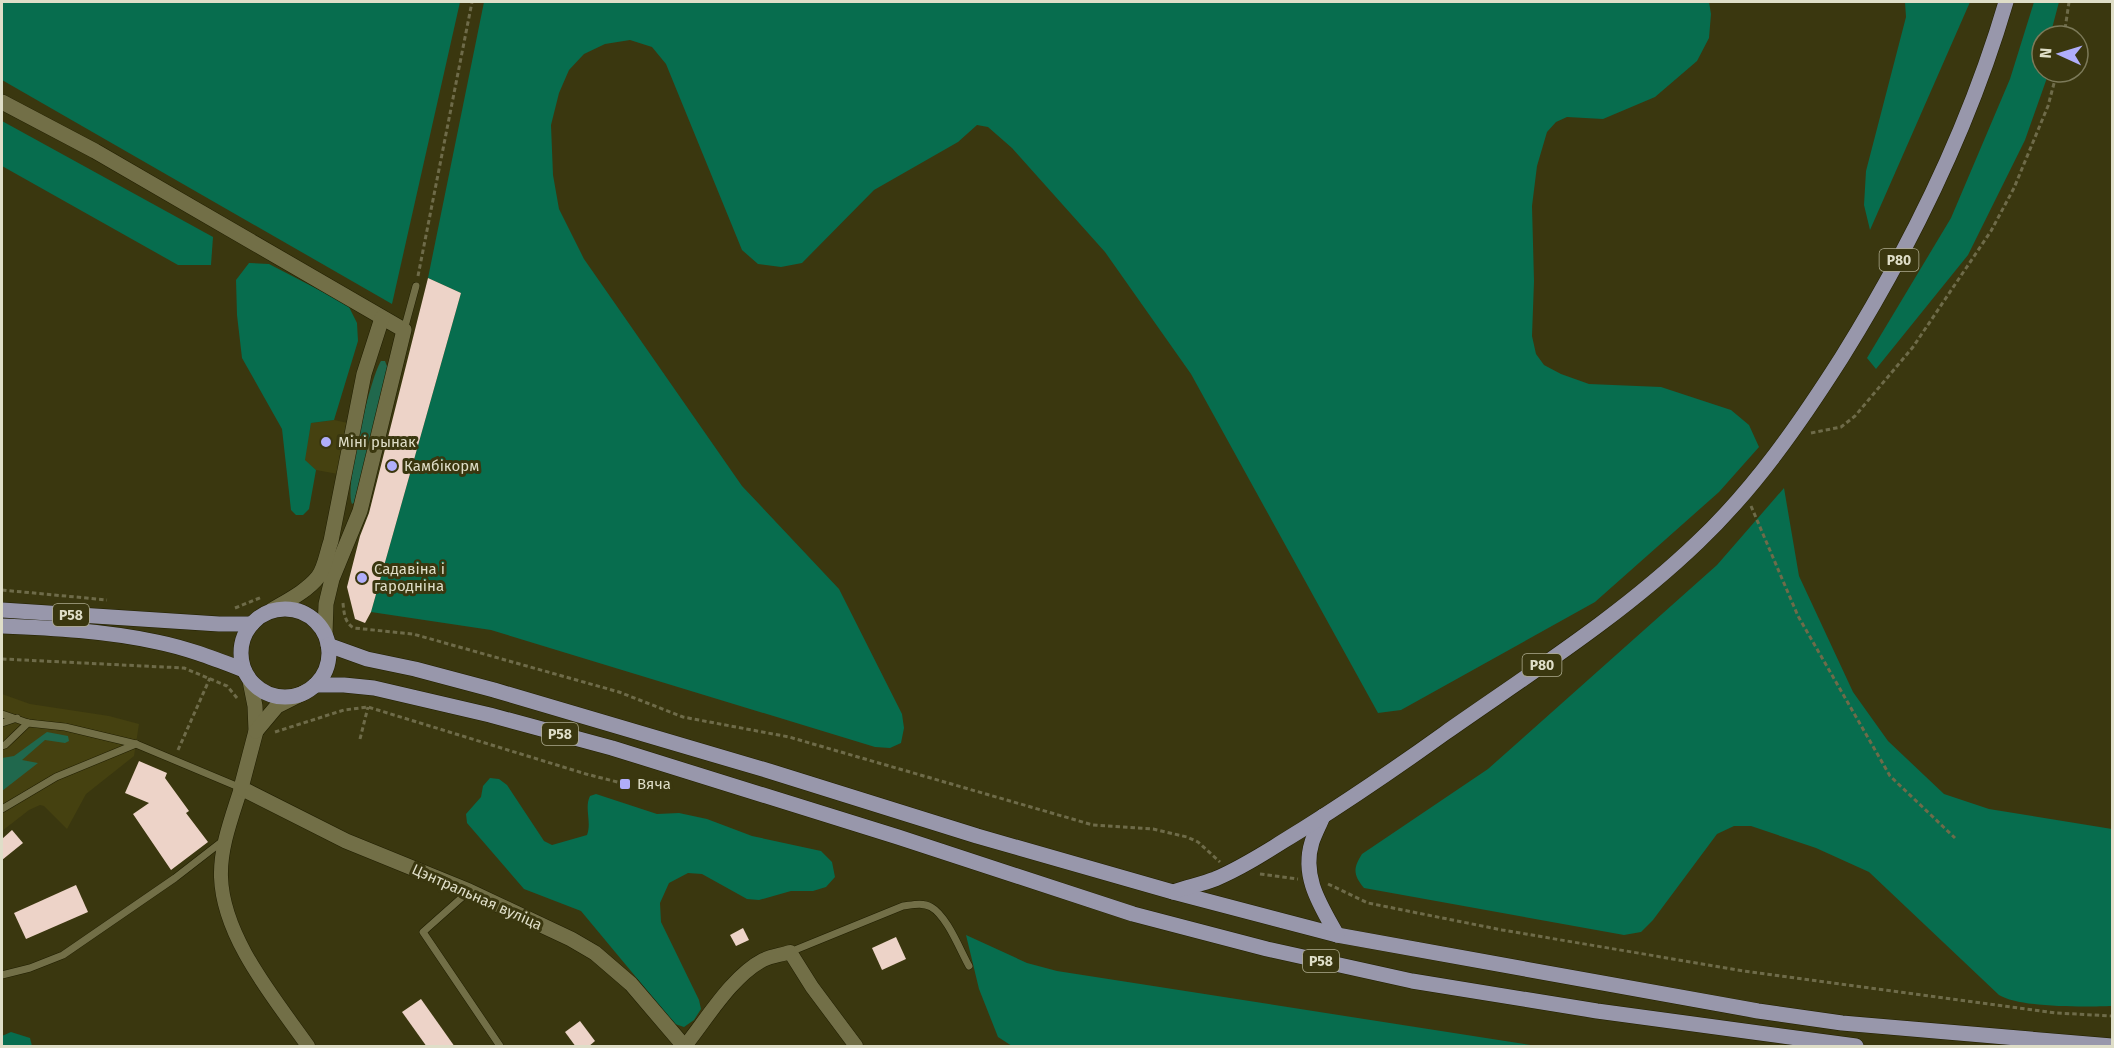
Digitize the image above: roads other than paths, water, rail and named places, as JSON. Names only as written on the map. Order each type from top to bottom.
[{"type":"main road","name":"Р80","points":[[1173,892],[1215,879],[1275,847],[1379,779],[1632,600],[1700,541],[1745,493],[1791,434],[1876,302],[1913,233],[1947,163],[1972,103],[2006,2]]},
{"type":"main road","name":"Р58","points":[[2,610],[219,624],[252,624]]},
{"type":"main road","points":[[247,675],[240,654],[243,638],[261,615],[272,610]]},
{"type":"main road","name":"Р58","points":[[272,610],[297,610],[308,615],[318,624],[326,639],[367,659],[494,690],[770,771],[977,836],[1173,892],[1337,935],[1758,1011],[1842,1023],[2112,1046]]},
{"type":"main road","name":"Р58","points":[[2,626],[93,633],[156,642],[214,658],[247,675],[261,691],[275,696],[290,697],[309,689],[344,685],[375,688],[490,715],[612,748],[898,837],[1122,911],[1267,949],[1412,981],[1597,1011],[1857,1047]]},
{"type":"main road","points":[[309,689],[327,667],[326,639]]},
{"type":"main road","points":[[1323,816],[1312,842],[1309,860],[1310,881],[1337,935]]},
{"type":"street","points":[[2,102],[94,150],[404,330],[360,512],[332,579],[326,604],[326,639]]},
{"type":"street","points":[[272,610],[304,589],[318,576],[325,560],[331,541],[364,374],[382,318]]},
{"type":"street","points":[[247,675],[255,706],[256,731],[226,839],[221,877],[223,894],[235,929],[258,974],[308,1047]]},
{"type":"street","points":[[256,731],[276,706],[309,689]]},
{"type":"street","name":"Цэнтральная вуліца","points":[[241,788],[345,841],[468,891],[595,952],[631,984],[685,1047]]},
{"type":"street","points":[[685,1047],[734,984],[764,959],[790,952],[812,987],[856,1047]]},
{"type":"lane","points":[[404,330],[416,286]]},
{"type":"lane","points":[[2,714],[28,723],[65,727],[136,744],[241,788]]},
{"type":"lane","points":[[2,723],[17,718]]},
{"type":"lane","points":[[2,746],[28,723]]},
{"type":"lane","points":[[2,809],[56,777],[136,744]]},
{"type":"lane","points":[[2,975],[63,956],[175,878],[226,839]]},
{"type":"lane","points":[[468,891],[423,932],[500,1047]]},
{"type":"lane","points":[[790,952],[903,906],[919,904],[931,907],[943,919],[969,966]]},
{"type":"place","name":"Міні рынак","points":[[326,442]]},
{"type":"place","name":"Камбікорм","points":[[392,466]]},
{"type":"place","name":"Садавіна і гародніна","points":[[362,578]]},
{"type":"place","name":"Вяча","points":[[625,784]]}]
